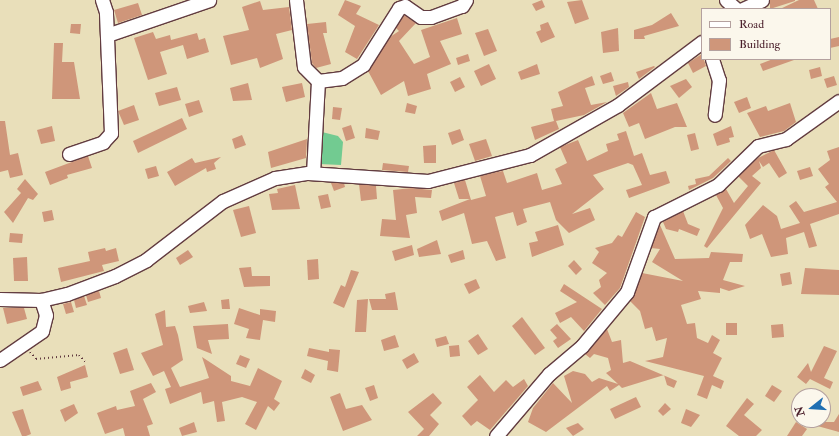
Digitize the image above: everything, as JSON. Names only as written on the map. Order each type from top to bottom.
[{"type":"street","points":[[68,154],[107,140],[112,133],[107,35],[102,0]]},
{"type":"street","points":[[107,35],[209,0]]},
{"type":"street","points":[[296,0],[304,67],[318,81],[313,173]]},
{"type":"street","points":[[318,81],[342,78],[363,65],[402,6],[421,17],[431,17],[462,6],[466,0]]},
{"type":"street","points":[[726,0],[735,8]]},
{"type":"street","points":[[745,8],[762,0]]},
{"type":"street","points":[[0,299],[41,300],[90,286],[146,260],[216,207],[242,192],[275,178],[313,173],[428,181],[530,155],[618,105],[701,43]]},
{"type":"street","points":[[712,60],[719,80],[715,115]]},
{"type":"street","points":[[496,436],[549,374],[582,346],[627,292],[654,218],[718,185],[758,146],[786,139],[839,101]]},
{"type":"street","points":[[0,360],[22,345],[44,326],[46,315],[41,300]]},
{"type":"path","points":[[22,345],[36,360],[79,355],[86,363]]},
{"type":"green space","points":[[322,132],[338,136],[343,142],[341,165],[319,164]]},
{"type":"building","points":[[345,0],[361,6],[356,14],[379,25],[357,59],[345,52],[355,26],[338,15]]},
{"type":"building","points":[[542,0],[545,7],[536,11],[532,4]]},
{"type":"building","points":[[582,0],[589,19],[575,24],[567,2]]},
{"type":"building","points":[[770,0],[795,0],[773,8],[770,8]]},
{"type":"building","points":[[799,0],[814,0],[818,8],[782,8]]},
{"type":"building","points":[[260,1],[263,10],[289,7],[292,30],[276,34],[283,59],[260,68],[257,58],[231,65],[223,36],[249,30],[242,7]]},
{"type":"building","points":[[138,3],[142,15],[118,23],[114,10]]},
{"type":"building","points":[[671,13],[679,26],[644,36],[645,39],[634,39],[634,30],[652,25]]},
{"type":"building","points":[[404,15],[416,23],[399,41],[414,64],[430,57],[421,30],[457,18],[462,34],[440,41],[451,64],[427,74],[431,89],[408,96],[404,81],[381,95],[368,71],[390,37],[399,31],[396,28]]},
{"type":"building","points":[[326,22],[327,33],[323,33],[331,64],[316,68],[312,63],[307,24]]},
{"type":"building","points":[[548,22],[555,37],[541,43],[536,32],[541,30],[540,25]]},
{"type":"building","points":[[71,24],[81,24],[80,34],[70,33]]},
{"type":"building","points":[[618,28],[619,51],[603,53],[601,32]]},
{"type":"building","points":[[488,29],[497,51],[484,56],[475,33]]},
{"type":"building","points":[[153,32],[156,39],[170,35],[171,40],[197,33],[199,40],[205,38],[209,52],[187,59],[183,45],[160,52],[167,74],[148,80],[134,38]]},
{"type":"building","points":[[839,37],[839,46],[831,48],[831,39]]},
{"type":"building","points":[[54,43],[63,43],[62,62],[74,62],[80,99],[52,99]]},
{"type":"building","points":[[468,54],[470,61],[458,65],[456,58]]},
{"type":"building","points":[[701,55],[701,60],[704,60],[706,66],[693,73],[688,63]]},
{"type":"building","points":[[770,60],[794,60],[763,71],[760,64]]},
{"type":"building","points":[[489,64],[496,79],[481,86],[474,71]]},
{"type":"building","points":[[537,64],[540,74],[521,80],[518,72]]},
{"type":"building","points":[[654,66],[655,67],[639,79],[636,72]]},
{"type":"building","points":[[820,67],[822,76],[811,79],[809,70]]},
{"type":"building","points":[[611,72],[614,81],[603,84],[600,76]]},
{"type":"building","points":[[592,76],[595,85],[585,88],[591,105],[607,102],[584,115],[556,121],[559,129],[535,140],[531,127],[554,121],[551,109],[563,106],[558,92]]},
{"type":"building","points":[[834,76],[837,85],[827,88],[824,79]]},
{"type":"building","points":[[460,77],[465,87],[455,92],[450,82]]},
{"type":"building","points":[[686,79],[692,87],[679,98],[670,86]]},
{"type":"building","points":[[628,82],[629,87],[616,96],[613,86]]},
{"type":"building","points":[[248,83],[252,100],[233,101],[230,88]]},
{"type":"building","points":[[302,83],[305,97],[286,102],[282,87]]},
{"type":"building","points":[[177,87],[181,100],[159,106],[155,93]]},
{"type":"building","points":[[651,93],[657,109],[677,103],[687,127],[675,127],[645,139],[639,123],[629,127],[623,113]]},
{"type":"building","points":[[747,97],[751,108],[739,113],[734,102]]},
{"type":"building","points":[[199,100],[203,112],[189,117],[185,104]]},
{"type":"building","points":[[407,103],[417,106],[415,114],[405,112]]},
{"type":"building","points":[[790,103],[796,122],[784,131],[760,137],[747,113],[766,106],[768,111]]},
{"type":"building","points":[[134,105],[139,120],[124,125],[118,111]]},
{"type":"building","points":[[333,107],[342,108],[340,120],[332,119]]},
{"type":"building","points":[[182,118],[187,129],[138,153],[133,141]]},
{"type":"building","points":[[0,121],[5,121],[10,155],[18,153],[23,175],[10,178],[8,170],[0,172]]},
{"type":"building","points":[[351,125],[355,138],[346,141],[342,128]]},
{"type":"building","points":[[52,126],[55,141],[41,144],[37,130]]},
{"type":"building","points":[[731,126],[734,137],[729,138],[730,142],[717,146],[713,134]]},
{"type":"building","points":[[366,128],[380,131],[378,140],[365,138]]},
{"type":"building","points":[[460,129],[464,140],[452,145],[448,133]]},
{"type":"building","points":[[626,131],[634,156],[642,153],[650,175],[666,171],[670,183],[629,198],[626,190],[642,185],[633,165],[628,163],[593,175],[604,189],[572,214],[590,208],[595,220],[569,233],[556,220],[550,202],[523,209],[527,222],[517,226],[513,212],[495,217],[506,258],[496,261],[487,241],[472,244],[464,213],[442,221],[439,211],[470,199],[459,199],[454,183],[465,180],[471,200],[486,196],[480,176],[497,172],[503,171],[507,183],[537,173],[542,190],[562,184],[555,169],[567,163],[560,147],[578,140],[587,161],[608,151],[606,144],[619,140],[617,134]]},
{"type":"building","points":[[695,133],[699,149],[691,151],[687,135]]},
{"type":"building","points":[[242,135],[246,145],[235,149],[232,139]]},
{"type":"building","points":[[307,139],[306,158],[271,168],[268,152]]},
{"type":"building","points":[[486,139],[492,156],[475,161],[469,144]]},
{"type":"building","points":[[436,145],[436,163],[424,163],[423,146]]},
{"type":"building","points":[[839,147],[839,214],[810,224],[817,246],[809,248],[804,232],[786,238],[788,254],[771,257],[762,234],[750,239],[745,225],[763,205],[777,216],[781,229],[800,223],[789,206],[796,201],[804,212],[837,202],[825,187],[829,184],[818,169],[830,160],[827,151]]},
{"type":"building","points":[[774,150],[787,173],[779,178],[769,163],[763,167],[759,161],[761,168],[752,176],[761,183],[707,248],[704,246],[723,208],[716,195],[726,189],[734,203],[748,186],[738,176],[758,158]]},
{"type":"building","points":[[88,156],[92,168],[67,175],[68,178],[50,185],[45,172]]},
{"type":"building","points":[[221,157],[214,163],[216,169],[207,172],[206,168],[175,186],[167,172],[192,158],[195,163]]},
{"type":"building","points":[[728,158],[731,161],[713,178],[689,190],[688,186],[696,184],[695,179],[709,176]]},
{"type":"building","points":[[383,163],[409,166],[408,172],[382,170]]},
{"type":"building","points":[[156,166],[159,176],[148,179],[145,169]]},
{"type":"building","points":[[810,167],[813,176],[800,180],[797,171]]},
{"type":"building","points":[[25,179],[38,194],[33,200],[28,198],[13,223],[4,212],[21,193],[17,189]]},
{"type":"building","points":[[331,183],[344,183],[345,187],[334,191]]},
{"type":"building","points":[[359,184],[376,186],[377,199],[361,201]]},
{"type":"building","points":[[295,185],[300,209],[272,210],[269,194],[278,193],[277,189]]},
{"type":"building","points":[[412,188],[432,190],[431,198],[415,197],[417,213],[406,215],[410,238],[380,236],[382,219],[396,220],[393,190]]},
{"type":"building","points":[[328,194],[331,207],[321,209],[318,196]]},
{"type":"building","points":[[249,206],[256,233],[241,237],[233,210]]},
{"type":"building","points":[[52,210],[54,220],[44,222],[42,212]]},
{"type":"building","points":[[683,211],[688,224],[700,229],[697,236],[679,229],[678,232],[666,229],[663,222]]},
{"type":"building","points":[[636,212],[645,217],[620,288],[605,305],[593,293],[601,287],[599,280],[607,273],[592,263],[599,252],[595,248],[612,243],[618,235],[622,237]]},
{"type":"building","points":[[558,225],[564,245],[532,257],[529,243],[538,241],[535,232]]},
{"type":"building","points":[[660,225],[675,259],[709,258],[711,252],[743,254],[742,262],[730,262],[723,280],[745,286],[729,291],[720,288],[720,293],[698,291],[701,299],[681,305],[687,324],[695,323],[697,338],[708,343],[712,335],[720,340],[713,353],[722,358],[713,376],[724,381],[721,389],[712,385],[707,399],[697,395],[704,376],[645,361],[663,357],[667,338],[656,341],[652,327],[645,329],[640,311],[630,301],[642,273],[683,281],[652,262],[660,249],[651,248]]},
{"type":"building","points":[[10,233],[23,234],[22,243],[9,242]]},
{"type":"building","points":[[437,240],[441,254],[419,257],[417,249]]},
{"type":"building","points":[[412,245],[414,255],[395,261],[392,251]]},
{"type":"building","points":[[105,248],[106,251],[116,248],[119,261],[102,265],[104,271],[61,282],[58,268],[90,261],[88,252]]},
{"type":"building","points":[[188,250],[193,257],[180,265],[176,258]]},
{"type":"building","points":[[463,250],[465,259],[451,263],[448,255]]},
{"type":"building","points":[[27,257],[28,281],[14,281],[13,258]]},
{"type":"building","points":[[318,259],[319,279],[308,280],[307,260]]},
{"type":"building","points":[[574,260],[582,269],[576,275],[568,266]]},
{"type":"building","points":[[251,267],[252,276],[270,276],[270,286],[244,287],[239,268]]},
{"type":"building","points":[[805,268],[839,270],[839,295],[801,294]]},
{"type":"building","points":[[351,270],[359,272],[344,308],[333,303],[341,285],[345,287]]},
{"type":"building","points":[[790,272],[792,284],[782,286],[780,274]]},
{"type":"building","points":[[476,279],[480,288],[469,294],[464,284]]},
{"type":"building","points":[[564,284],[602,309],[584,331],[571,317],[560,323],[555,313],[577,302],[560,291]]},
{"type":"building","points":[[99,291],[101,298],[88,302],[86,295]]},
{"type":"building","points":[[395,292],[398,310],[372,310],[369,299],[386,299],[385,294]]},
{"type":"building","points":[[84,296],[87,305],[76,308],[74,300]]},
{"type":"building","points":[[229,299],[230,309],[222,309],[221,300]]},
{"type":"building","points":[[368,299],[366,332],[355,332],[357,300]]},
{"type":"building","points":[[71,302],[74,312],[66,314],[63,304]]},
{"type":"building","points":[[204,302],[207,311],[190,313],[188,306]]},
{"type":"building","points":[[3,308],[24,308],[27,319],[7,324]]},
{"type":"building","points":[[239,308],[260,315],[260,309],[276,311],[275,322],[263,320],[260,340],[246,338],[249,329],[234,324]]},
{"type":"building","points":[[165,310],[166,327],[175,326],[183,360],[171,368],[180,387],[209,378],[202,357],[231,376],[231,381],[250,386],[258,368],[282,381],[274,399],[280,403],[274,411],[268,406],[256,430],[245,424],[257,402],[242,397],[222,402],[225,421],[217,422],[214,401],[203,404],[201,392],[170,404],[165,389],[171,387],[164,371],[153,376],[141,353],[163,345],[155,314]]},
{"type":"building","points":[[522,317],[545,348],[535,355],[512,326]]},
{"type":"building","points":[[726,323],[737,323],[737,335],[726,335]]},
{"type":"building","points":[[228,324],[229,339],[208,340],[212,354],[197,348],[193,326]]},
{"type":"building","points":[[557,324],[571,339],[558,348],[553,341],[557,338],[550,330]]},
{"type":"building","points":[[783,324],[784,337],[772,338],[771,325]]},
{"type":"building","points":[[607,329],[612,342],[621,340],[623,363],[630,361],[663,375],[622,388],[619,385],[610,391],[607,386],[546,432],[528,422],[533,408],[553,383],[572,403],[564,376],[573,371],[585,374],[592,382],[599,378],[618,384],[606,373],[611,370],[608,358],[594,354],[590,358],[585,354]]},
{"type":"building","points":[[478,334],[488,349],[478,355],[468,341]]},
{"type":"building","points":[[395,335],[399,347],[384,351],[381,340]]},
{"type":"building","points":[[446,336],[449,344],[437,347],[435,339]]},
{"type":"building","points":[[459,345],[460,356],[450,357],[449,346]]},
{"type":"building","points":[[824,346],[837,351],[824,378],[833,382],[830,388],[810,379],[806,384],[797,377],[808,363],[811,372]]},
{"type":"building","points":[[127,348],[134,370],[120,374],[113,353]]},
{"type":"building","points":[[309,348],[329,352],[329,349],[340,350],[338,372],[327,370],[328,361],[307,356]]},
{"type":"building","points":[[414,353],[419,362],[407,369],[402,360]]},
{"type":"building","points":[[240,355],[250,359],[246,368],[236,364]]},
{"type":"building","points":[[85,365],[88,377],[70,382],[71,388],[61,391],[57,377]]},
{"type":"building","points":[[305,369],[315,375],[311,383],[301,378]]},
{"type":"building","points":[[480,375],[494,392],[506,380],[513,387],[524,379],[528,386],[490,430],[477,421],[471,426],[462,416],[478,400],[467,387]]},
{"type":"building","points":[[664,376],[677,381],[674,388],[667,385]]},
{"type":"building","points":[[38,381],[42,390],[23,396],[20,387]]},
{"type":"building","points":[[151,383],[156,392],[143,399],[153,424],[147,426],[150,436],[125,436],[123,428],[105,434],[97,413],[116,406],[117,410],[135,406],[130,391]]},
{"type":"building","points":[[374,385],[378,398],[370,401],[365,388]]},
{"type":"building","points":[[772,385],[782,391],[774,402],[765,396]]},
{"type":"building","points":[[340,393],[346,409],[362,405],[372,420],[343,431],[330,397]]},
{"type":"building","points":[[433,393],[442,403],[430,415],[439,424],[429,436],[417,436],[424,429],[408,412]]},
{"type":"building","points":[[636,397],[641,407],[615,419],[610,409]]},
{"type":"building","points":[[747,398],[754,404],[744,415],[762,430],[756,436],[739,436],[726,426]]},
{"type":"building","points":[[665,403],[671,409],[663,416],[658,411]]},
{"type":"building","points":[[74,404],[78,413],[65,422],[60,410]]},
{"type":"building","points":[[23,409],[31,434],[26,436],[22,436],[12,412]]},
{"type":"building","points":[[686,409],[700,415],[691,427],[681,423]]},
{"type":"building","points":[[839,414],[839,432],[825,428],[831,428],[831,422],[834,422]]},
{"type":"building","points":[[194,422],[197,432],[182,436],[179,428]]},
{"type":"building","points":[[578,423],[584,429],[573,436],[566,428]]},
{"type":"building","points":[[792,428],[807,429],[802,436],[787,436]]}]
